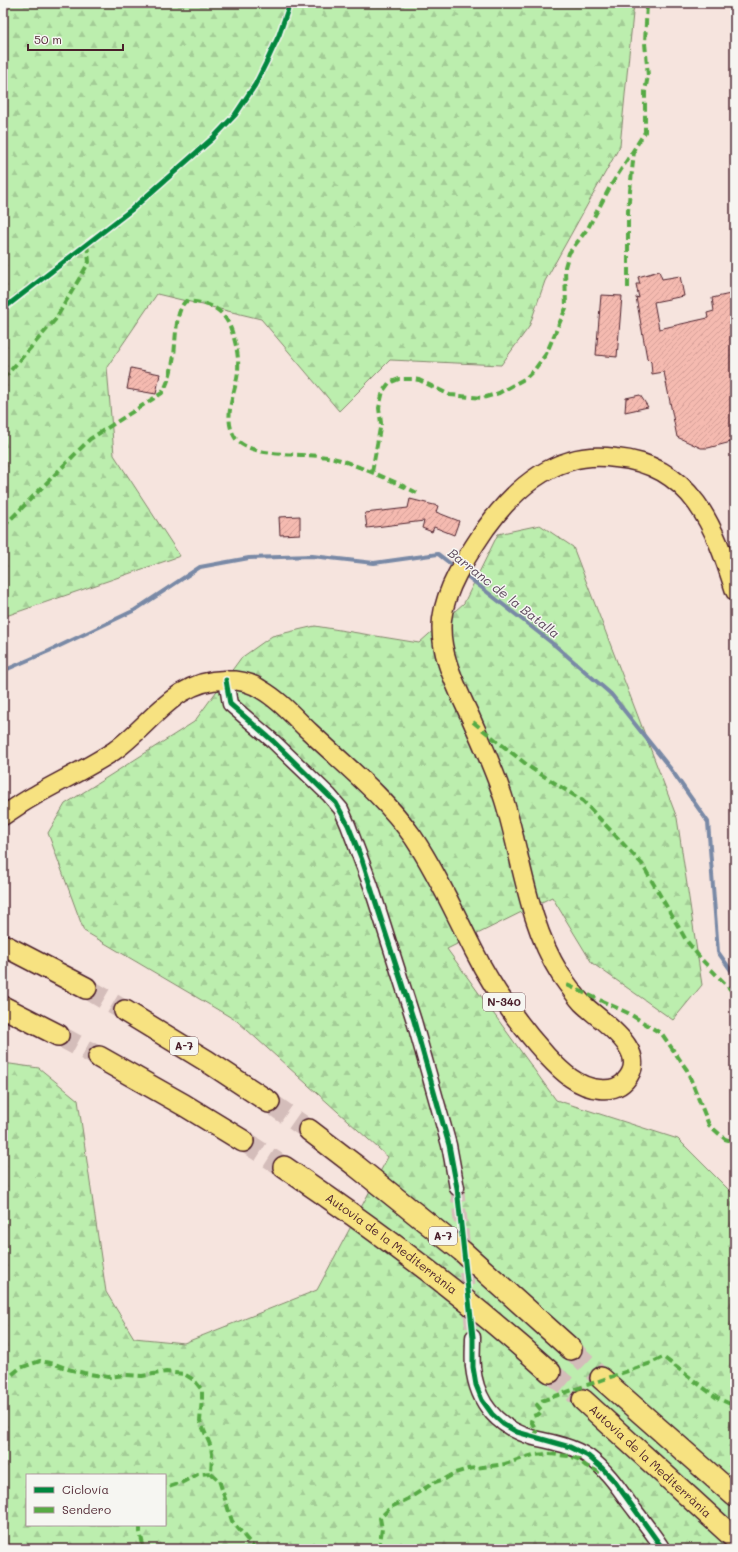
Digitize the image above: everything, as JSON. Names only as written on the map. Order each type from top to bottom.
[{"type":"highway","points":[[3,945],[86,988]]},
{"type":"highway","points":[[3,1007],[58,1035]]},
{"type":"highway","name":"A-7","points":[[125,1011],[207,1060],[269,1102]]},
{"type":"highway","points":[[100,1057],[184,1104],[243,1141]]},
{"type":"highway","name":"A-7","points":[[309,1130],[362,1170],[462,1251],[571,1349]]},
{"type":"highway","name":"Autovia de la Mediterrània","points":[[284,1167],[342,1206],[414,1259],[516,1342],[550,1372]]},
{"type":"highway","points":[[602,1378],[735,1496]]},
{"type":"highway","name":"Autovia de la Mediterrània","points":[[583,1400],[735,1539]]},
{"type":"main road","name":"N-340","points":[[3,816],[30,798],[66,779],[118,748],[132,737],[169,701],[182,692],[203,683],[226,680],[252,685],[272,697],[342,761],[395,813],[422,852],[449,901],[474,952],[498,992],[522,1026],[555,1063],[582,1085],[603,1090],[618,1087],[628,1078],[631,1072],[632,1052],[620,1036],[581,1002],[567,985],[549,957],[539,932],[526,887],[502,792],[456,684],[443,646],[442,619],[449,592],[464,562],[506,502],[550,467],[576,458],[599,456],[627,459],[655,468],[670,475],[687,491],[703,510],[719,544],[735,591]]},
{"type":"street","points":[[226,680],[230,704],[273,741],[329,795],[340,809],[348,825],[371,886],[414,1021],[449,1145],[457,1188]]},
{"type":"street","points":[[473,1337],[473,1367],[476,1385],[482,1400],[492,1414],[502,1424],[517,1432],[570,1447],[588,1456],[615,1482],[663,1549]]},
{"type":"green space","points":[[3,3],[634,3],[620,146],[545,281],[529,327],[501,365],[390,360],[339,411],[261,319],[157,294],[107,367],[114,455],[180,556],[3,617]]},
{"type":"green space","points":[[540,525],[573,547],[677,818],[702,985],[673,1020],[592,963],[552,897],[447,949],[556,1100],[678,1139],[735,1196],[735,1306],[733,1309],[735,1315],[735,1549],[3,1549],[3,1063],[39,1068],[78,1100],[106,1292],[134,1338],[184,1343],[317,1290],[388,1157],[237,1021],[84,931],[48,833],[65,804],[194,722],[241,658],[272,636],[315,626],[419,643],[464,603],[498,534]]},
{"type":"building","points":[[659,271],[662,279],[680,276],[684,296],[654,302],[659,329],[708,318],[707,313],[714,311],[712,298],[735,293],[735,441],[708,448],[701,448],[677,437],[664,372],[652,374],[651,362],[647,358],[636,297],[639,298],[636,284],[640,284],[638,277]]},
{"type":"building","points":[[601,295],[622,296],[617,357],[596,355]]},
{"type":"building","points":[[131,368],[160,374],[156,394],[127,389]]},
{"type":"building","points":[[640,395],[648,407],[625,412],[626,398]]},
{"type":"building","points":[[410,499],[438,506],[436,512],[459,521],[454,535],[434,527],[432,532],[422,528],[424,521],[367,528],[365,513],[408,508]]},
{"type":"building","points":[[300,516],[300,534],[280,535],[279,517]]},
{"type":"waterway","name":"Barranc de la Batalla","points":[[3,671],[135,610],[200,567],[249,558],[312,556],[374,563],[438,554],[456,568]]},
{"type":"waterway","name":"Barranc de la Batalla","points":[[463,573],[557,647],[611,694],[670,768],[708,822],[718,952],[735,976]]},
{"type":"tunnel","points":[[86,988],[125,1011]]},
{"type":"tunnel","points":[[58,1035],[99,1057]]},
{"type":"tunnel","points":[[269,1102],[309,1130]]},
{"type":"tunnel","points":[[243,1141],[284,1167]]},
{"type":"tunnel","points":[[457,1188],[473,1337]]},
{"type":"tunnel","points":[[571,1349],[601,1378]]},
{"type":"tunnel","points":[[550,1372],[583,1400]]},
{"type":"marked path","points":[[372,472],[381,423],[379,408],[383,391],[389,383],[399,379],[413,379],[419,380],[450,395],[483,398],[499,393],[526,378],[546,354],[566,308],[565,267],[569,253],[588,228],[610,187],[645,132],[645,91],[648,76],[645,43],[647,3]]},
{"type":"marked path","points":[[628,288],[628,211],[634,151]]},
{"type":"marked path","points":[[3,379],[55,320],[89,262],[87,243]]},
{"type":"marked path","points":[[3,527],[90,439],[162,393],[168,380],[172,365],[178,318],[182,305],[186,301],[201,303],[213,307],[223,315],[231,329],[237,350],[238,371],[231,405],[230,423],[236,439],[243,445],[253,449],[278,454],[335,458],[381,476],[417,493]]},
{"type":"marked path","points":[[473,722],[531,768],[583,801],[642,864],[686,940],[702,960],[735,994]]},
{"type":"marked path","points":[[567,985],[628,1013],[662,1034],[687,1070],[709,1125],[725,1139],[735,1142]]},
{"type":"marked path","points":[[537,1438],[535,1428],[531,1421],[533,1416],[542,1411],[537,1405],[541,1401],[651,1363],[663,1357],[717,1398],[735,1406]]},
{"type":"marked path","points":[[3,1382],[20,1368],[40,1361],[84,1373],[108,1377],[126,1375],[142,1376],[166,1372],[184,1374],[194,1380],[202,1390],[200,1421],[211,1447],[211,1473],[198,1474],[181,1483],[166,1488]]},
{"type":"marked path","points":[[379,1549],[382,1529],[380,1518],[391,1507],[408,1499],[435,1482],[445,1479],[455,1473],[468,1469],[505,1464],[533,1455],[550,1454],[569,1456],[578,1459],[586,1466],[602,1473],[601,1472]]},
{"type":"marked path","points":[[211,1473],[219,1480],[232,1521],[255,1549]]},
{"type":"marked path","points":[[140,1526],[144,1549]]},
{"type":"cycle path","points":[[3,309],[131,210],[213,138],[235,115],[255,85],[267,61],[279,35],[290,3]]},
{"type":"cycle path","points":[[226,680],[230,704],[273,741],[336,803],[348,825],[362,860],[414,1021],[449,1145],[457,1188],[473,1337],[473,1367],[476,1385],[482,1400],[492,1414],[503,1424],[517,1432],[570,1447],[588,1456],[615,1482],[663,1549]]}]
